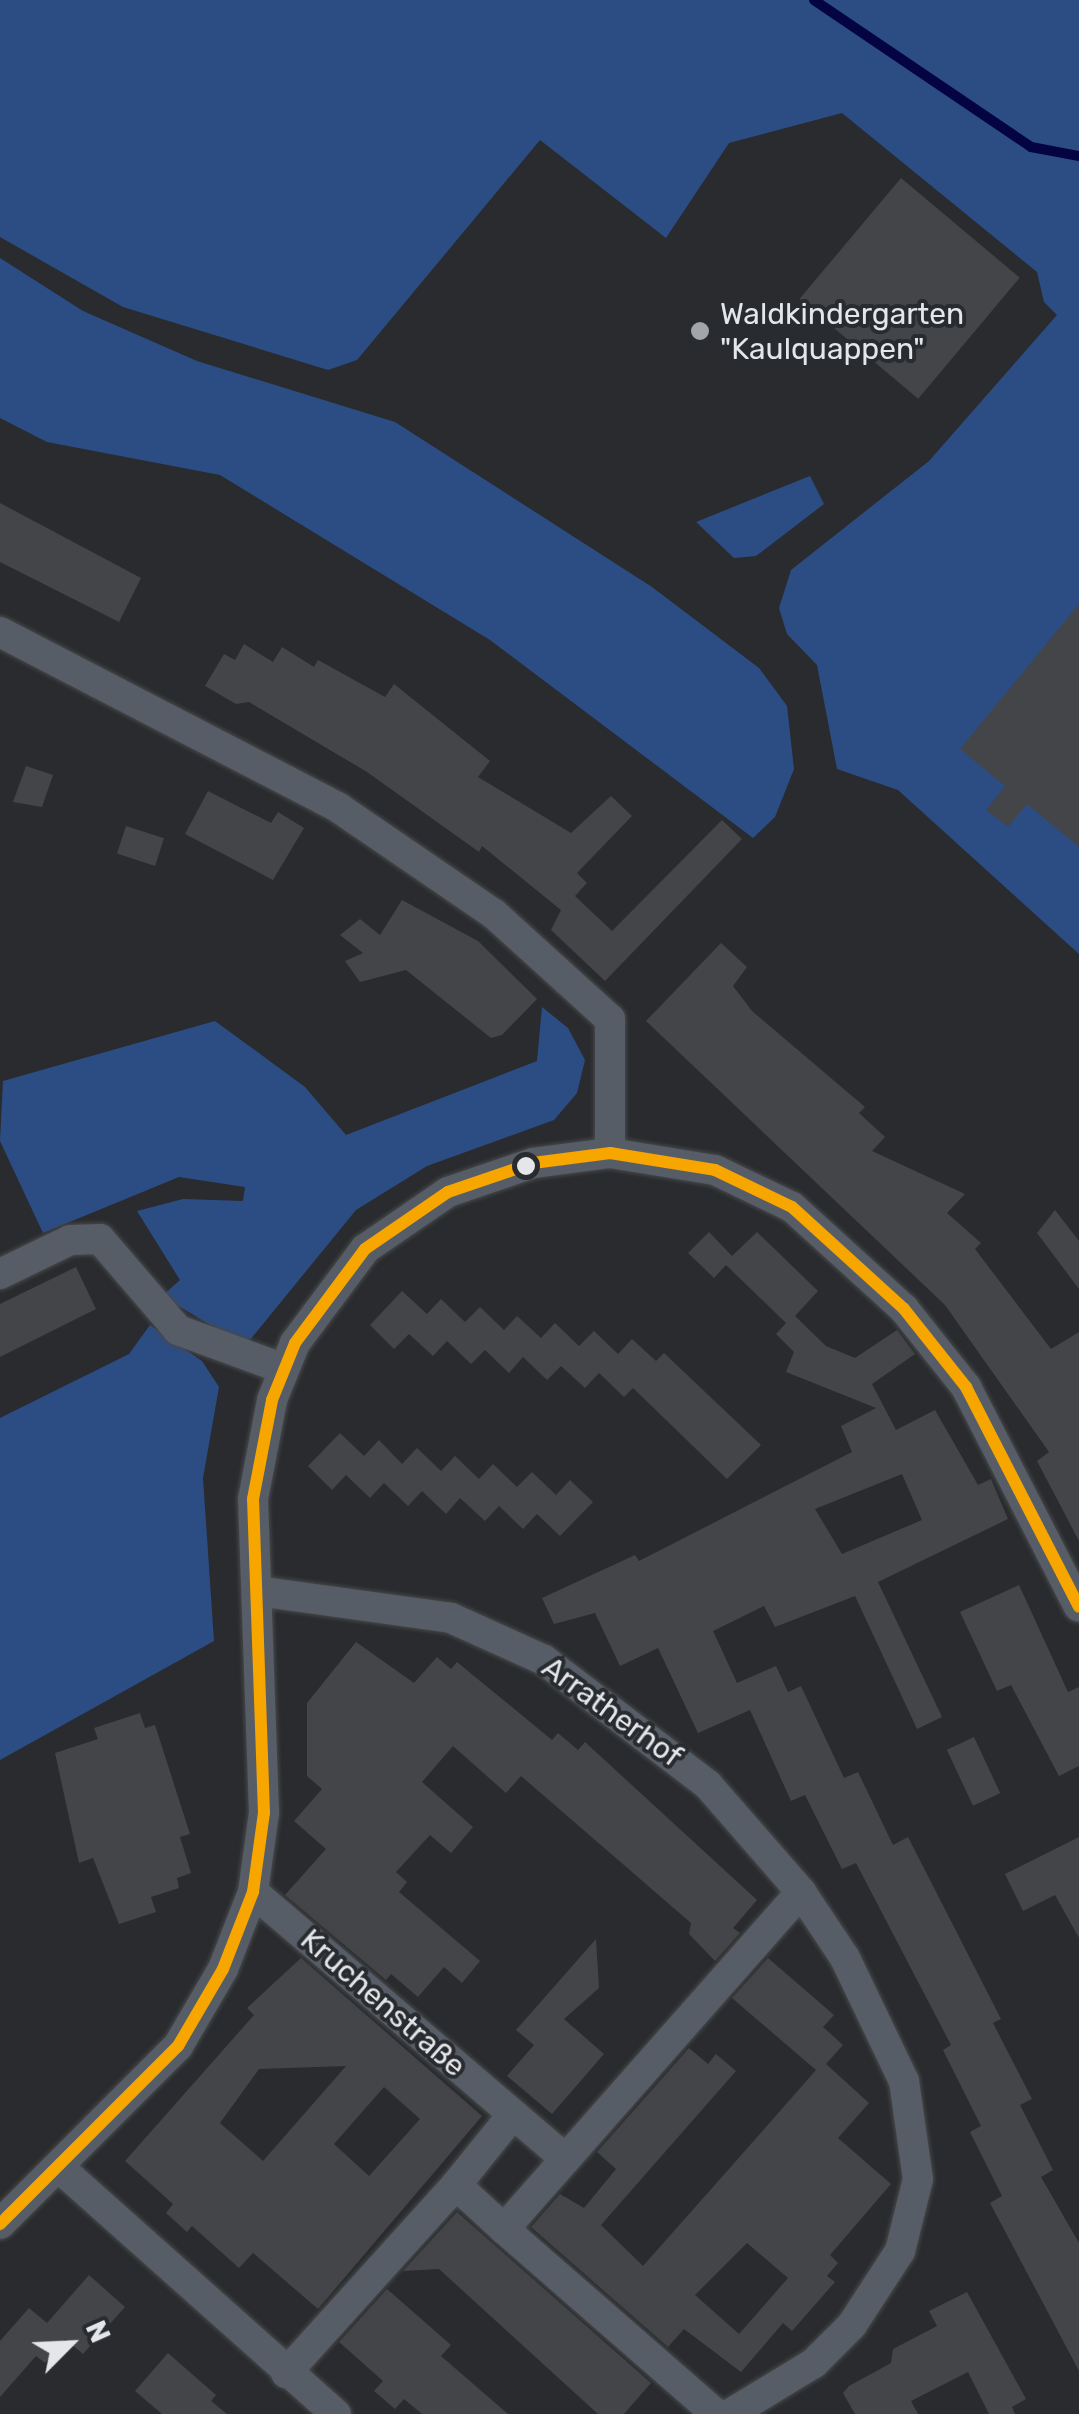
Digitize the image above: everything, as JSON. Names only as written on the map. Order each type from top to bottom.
[{"type":"street","points":[[0,632],[340,808],[494,914],[610,1019],[610,1154]]},
{"type":"street","points":[[0,2224],[62,2170],[178,2046],[222,1969],[253,1892],[264,1797],[252,1499],[284,1369],[340,1279],[404,1220],[494,1173],[610,1154],[677,1160],[754,1184],[832,1237],[922,1329],[966,1387],[1079,1607]]},
{"type":"street","points":[[0,1274],[70,1240],[100,1239],[178,1330],[284,1369]]},
{"type":"street","name":"Arratherhof","points":[[258,1591],[451,1618],[544,1660],[708,1785],[801,1892],[882,2025],[916,2124],[918,2179],[900,2252],[852,2325],[814,2363],[730,2414]]},
{"type":"street","name":"Kruchenstraße","points":[[253,1892],[566,2158]]},
{"type":"street","points":[[504,2229],[801,1892]]},
{"type":"street","points":[[286,2372],[456,2186],[512,2114]]},
{"type":"street","points":[[62,2170],[336,2414]]},
{"type":"street","points":[[456,2186],[716,2414]]},
{"type":"shaded area","points":[[0,0],[1079,0],[1079,954],[898,790],[837,769],[817,665],[787,634],[779,608],[791,570],[929,461],[1057,315],[1044,302],[1037,272],[842,113],[729,143],[666,238],[540,140],[357,360],[328,370],[123,307],[0,237]]},
{"type":"shaded area","points":[[0,258],[83,311],[197,361],[395,422],[652,587],[759,668],[787,706],[794,769],[775,817],[753,838],[490,640],[220,475],[47,442],[0,418]]},
{"type":"shaded area","points":[[810,476],[824,504],[756,556],[734,558],[696,522]]},
{"type":"shaded area","points":[[542,1007],[568,1028],[585,1060],[577,1093],[554,1120],[427,1166],[356,1210],[245,1346],[162,1296],[180,1280],[137,1211],[183,1199],[243,1201],[245,1187],[179,1177],[43,1233],[0,1141],[3,1081],[215,1021],[305,1087],[346,1135],[537,1061]]},
{"type":"shaded area","points":[[150,1325],[202,1361],[219,1387],[203,1478],[214,1641],[0,1760],[0,1418],[129,1354]]},
{"type":"building","points":[[901,178],[1020,278],[918,399],[799,299]]},
{"type":"building","points":[[0,503],[141,578],[119,622],[0,562]]},
{"type":"building","points":[[1079,604],[1079,847],[1027,804],[1008,827],[986,810],[1005,786],[960,749]]},
{"type":"building","points":[[244,644],[273,662],[282,647],[314,667],[318,660],[385,697],[394,684],[490,761],[478,777],[571,833],[611,796],[632,816],[577,873],[587,883],[575,896],[612,931],[722,820],[742,839],[605,981],[551,930],[561,910],[482,846],[479,852],[367,772],[249,702],[236,704],[205,686],[224,654],[235,660]]},
{"type":"building","points":[[26,766],[53,775],[42,807],[13,802]]},
{"type":"building","points":[[208,791],[271,823],[278,812],[304,828],[273,880],[185,834]]},
{"type":"building","points":[[126,826],[164,838],[155,866],[117,854]]},
{"type":"building","points":[[402,900],[478,941],[537,999],[502,1035],[491,1038],[406,970],[360,982],[345,961],[363,953],[340,935],[360,919],[380,935]]},
{"type":"building","points":[[721,943],[747,967],[733,986],[752,1011],[865,1107],[859,1113],[885,1137],[872,1151],[965,1194],[947,1213],[981,1243],[975,1249],[1051,1349],[1079,1332],[1079,1541],[1037,1461],[1049,1452],[945,1305],[646,1021]]},
{"type":"building","points":[[1055,1210],[1079,1241],[1079,1289],[1037,1233]]},
{"type":"building","points":[[709,1232],[732,1256],[757,1232],[818,1291],[795,1316],[826,1346],[855,1358],[897,1330],[915,1354],[872,1384],[896,1430],[935,1410],[978,1485],[991,1479],[1008,1519],[878,1582],[942,1717],[917,1729],[855,1596],[775,1627],[764,1606],[713,1631],[737,1683],[776,1666],[788,1692],[801,1686],[844,1778],[858,1772],[893,1845],[908,1837],[1001,2019],[993,2023],[1032,2099],[1020,2105],[1053,2170],[1041,2177],[1079,2243],[1079,2371],[990,2203],[1002,2196],[970,2132],[981,2126],[943,2050],[951,2045],[856,1863],[842,1869],[805,1795],[791,1801],[750,1710],[698,1733],[658,1648],[620,1666],[595,1613],[554,1624],[542,1598],[635,1555],[639,1561],[852,1452],[841,1426],[876,1408],[786,1372],[794,1352],[776,1334],[786,1323],[726,1265],[714,1278],[688,1253]],"holes":[[[902,1474],[922,1520],[842,1554],[815,1509]]]},
{"type":"building","points":[[76,1267],[96,1309],[0,1357],[0,1304]]},
{"type":"building","points":[[402,1291],[427,1314],[441,1299],[465,1322],[480,1307],[504,1330],[517,1316],[541,1338],[555,1323],[579,1346],[594,1331],[618,1354],[632,1339],[656,1361],[664,1353],[761,1445],[727,1479],[633,1388],[624,1397],[599,1373],[585,1388],[561,1366],[547,1380],[523,1357],[509,1373],[485,1350],[471,1364],[447,1341],[433,1356],[409,1334],[394,1349],[370,1325]]},
{"type":"building","points":[[340,1433],[364,1456],[379,1440],[402,1464],[417,1448],[441,1471],[455,1456],[479,1479],[493,1464],[517,1487],[532,1472],[556,1495],[570,1480],[593,1502],[560,1536],[537,1514],[523,1529],[499,1506],[485,1521],[460,1498],[446,1514],[422,1491],[408,1506],[384,1483],[370,1498],[346,1475],[332,1490],[308,1466]]},
{"type":"building","points":[[1019,1585],[1068,1692],[1079,1687],[1079,1766],[1059,1776],[1011,1685],[997,1691],[960,1612]]},
{"type":"building","points":[[356,1642],[414,1683],[437,1657],[451,1669],[457,1662],[552,1740],[558,1733],[578,1750],[585,1742],[757,1900],[733,1928],[740,1933],[715,1961],[689,1934],[691,1923],[521,1776],[506,1793],[453,1746],[422,1782],[473,1827],[451,1853],[430,1835],[396,1872],[407,1882],[399,1892],[480,1961],[462,1983],[444,1967],[418,1997],[391,1974],[386,1980],[285,1895],[326,1849],[294,1821],[322,1789],[307,1776],[307,1703]]},
{"type":"building","points":[[140,1713],[145,1728],[155,1725],[190,1834],[180,1837],[191,1873],[177,1878],[179,1888],[151,1897],[156,1912],[119,1924],[93,1858],[79,1863],[55,1753],[98,1739],[94,1728]]},
{"type":"building","points":[[974,1737],[1000,1793],[973,1806],[947,1750]]},
{"type":"building","points":[[1079,1837],[1079,1938],[1055,1895],[1023,1911],[1005,1874]]},
{"type":"building","points":[[596,1939],[599,1988],[564,2019],[604,2054],[552,2114],[507,2076],[534,2045],[516,2030]]},
{"type":"building","points":[[301,1958],[482,2116],[318,2309],[253,2253],[239,2268],[192,2226],[187,2232],[166,2213],[173,2204],[125,2161],[254,2015],[247,2008]],"holes":[[[346,2066],[263,2161],[220,2123],[259,2069]],[[384,2087],[420,2119],[369,2176],[334,2144]]]},
{"type":"building","points":[[768,1958],[834,2015],[823,2027],[843,2045],[826,2064],[869,2103],[838,2138],[891,2184],[830,2255],[838,2263],[827,2276],[835,2282],[792,2331],[783,2323],[741,2372],[684,2329],[668,2347],[531,2227],[560,2194],[584,2208],[616,2169],[597,2152],[689,2048],[708,2064],[716,2054],[736,2071],[601,2225],[643,2266],[816,2070],[732,1998]],"holes":[[[747,2243],[788,2278],[739,2334],[695,2295]]]},
{"type":"building","points":[[457,2212],[651,2383],[624,2414],[598,2414],[439,2269],[403,2271]]},
{"type":"building","points":[[89,2275],[125,2307],[83,2354],[65,2339],[45,2363],[36,2356],[0,2397],[0,2341],[29,2308],[47,2323]]},
{"type":"building","points":[[387,2289],[451,2345],[441,2356],[508,2414],[422,2414],[404,2399],[395,2409],[374,2391],[383,2381],[339,2342]]},
{"type":"building","points":[[967,2292],[1026,2399],[1012,2407],[1015,2414],[989,2414],[968,2372],[911,2401],[918,2414],[855,2414],[843,2393],[849,2386],[891,2363],[893,2349],[937,2326],[929,2311]]},
{"type":"building","points":[[168,2353],[216,2395],[211,2401],[227,2414],[162,2414],[135,2391]]},
{"type":"waterway","points":[[814,0],[1031,147],[1079,156]]},
{"type":"transit line","points":[[0,2224],[178,2046],[223,1969],[253,1892],[264,1813],[253,1499],[272,1400],[295,1343],[365,1249],[448,1192],[533,1163],[610,1153],[715,1170],[792,1207],[904,1309],[966,1387],[1079,1607]]},
{"type":"place","name":"Waldkindergarten \"Kaulquappen\"","points":[[700,331]]}]
